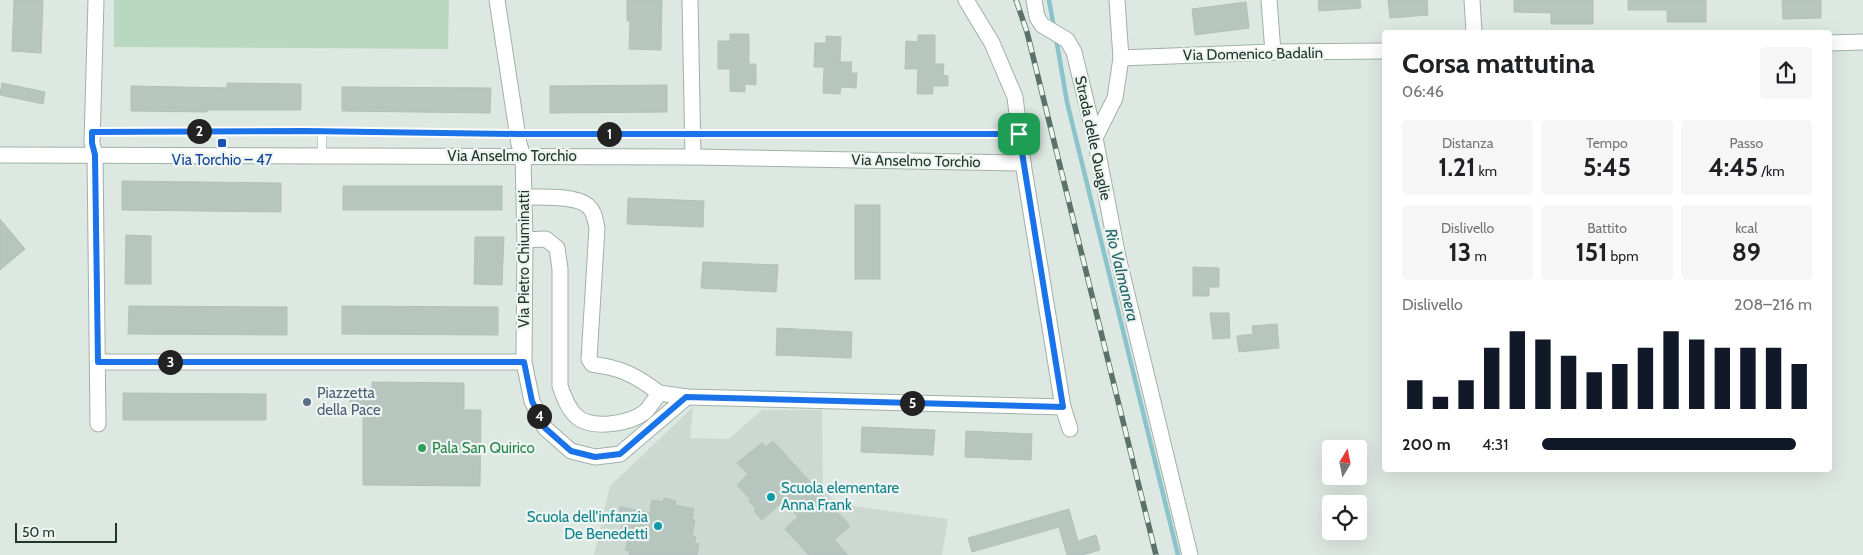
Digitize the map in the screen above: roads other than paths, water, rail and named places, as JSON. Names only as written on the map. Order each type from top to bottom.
[{"type":"street","points":[[96,0],[92,143],[95,155],[98,424]]},
{"type":"street","name":"Via Pietro Chiuminatti","points":[[496,0],[519,144],[523,156],[525,197],[524,362],[532,401],[545,428],[571,451],[595,457],[620,454],[686,397]]},
{"type":"street","points":[[690,0],[693,157]]},
{"type":"street","points":[[966,0],[992,43],[1015,97],[1023,163],[1063,407],[1070,429]]},
{"type":"street","name":"Strada delle Quaglie","points":[[1034,0],[1042,25],[1067,40],[1074,52],[1095,138],[1118,257],[1190,555]]},
{"type":"street","points":[[1095,138],[1114,98],[1121,58],[1117,0]]},
{"type":"street","points":[[1268,0],[1273,52]]},
{"type":"street","points":[[1472,0],[1474,30]]},
{"type":"street","points":[[1832,43],[1863,42]]},
{"type":"street","name":"Via Domenico Badalin","points":[[1121,58],[1273,52],[1382,51]]},
{"type":"street","name":"Via Anselmo Torchio","points":[[0,154],[693,157],[1023,163]]},
{"type":"street","points":[[525,197],[572,199],[587,205],[594,214],[597,228],[589,360],[592,364],[629,374],[659,393],[686,397],[1063,407]]},
{"type":"street","points":[[525,240],[546,239],[557,248],[560,269],[560,386],[566,404],[576,416],[592,422],[613,424],[631,420],[646,410],[659,393]]},
{"type":"street","points":[[98,362],[524,362]]},
{"type":"lane","points":[[322,131],[322,154]]},
{"type":"lane","points":[[92,132],[1019,134]]},
{"type":"waterway","name":"Rio Valmanera","points":[[1049,0],[1054,28]]},
{"type":"waterway","name":"Rio Valmanera","points":[[1056,38],[1067,102],[1178,555]]},
{"type":"railway","points":[[1016,0],[1027,32],[1156,555]]},
{"type":"place","name":"Via Torchio – 47","points":[[222,143]]},
{"type":"place","name":"Piazzetta della Pace","points":[[307,402]]},
{"type":"place","name":"Pala San Quirico","points":[[422,448]]},
{"type":"place","name":"Scuola elementare Anna Frank","points":[[771,497]]},
{"type":"place","name":"Scuola dell'infanzia De Benedetti","points":[[658,526]]}]
